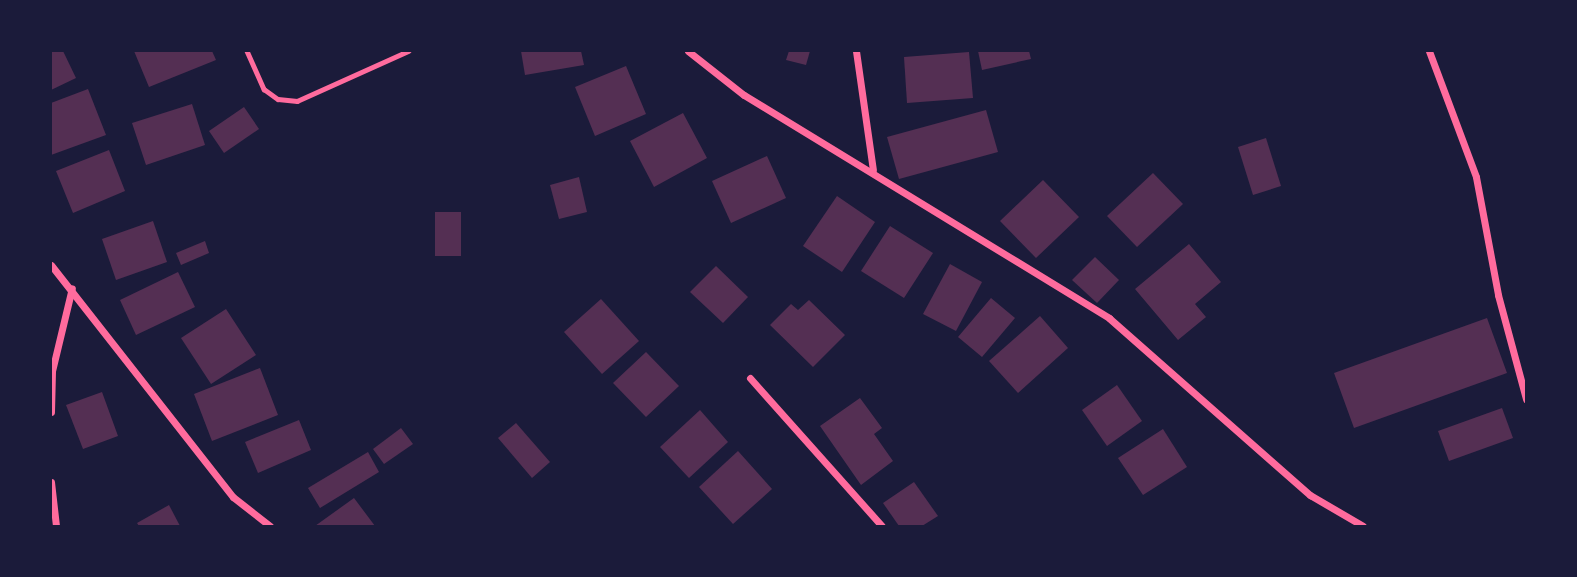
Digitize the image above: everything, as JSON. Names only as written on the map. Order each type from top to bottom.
[{"type":"street","points":[[688,51],[744,94],[873,170],[1109,318],[1310,495],[1363,526]]},
{"type":"street","points":[[856,51],[873,170]]},
{"type":"street","points":[[1429,51],[1476,177],[1498,295],[1526,399]]},
{"type":"street","points":[[51,265],[72,288],[233,497],[270,526]]},
{"type":"street","points":[[51,412],[52,371],[72,288]]},
{"type":"street","points":[[750,378],[882,526]]},
{"type":"street","points":[[51,482],[56,526]]},
{"type":"path","points":[[247,51],[264,89],[278,99],[297,100],[408,51]]},
{"type":"building","points":[[51,51],[63,51],[76,78],[51,90]]},
{"type":"building","points":[[134,51],[212,51],[216,60],[149,87]]},
{"type":"building","points":[[521,51],[581,51],[584,65],[525,75]]},
{"type":"building","points":[[789,51],[810,51],[806,65],[786,60]]},
{"type":"building","points":[[978,51],[1029,51],[1031,59],[982,70]]},
{"type":"building","points":[[969,52],[973,98],[907,103],[904,57]]},
{"type":"building","points":[[626,66],[646,114],[595,136],[575,87]]},
{"type":"building","points":[[88,89],[106,135],[51,155],[51,103]]},
{"type":"building","points":[[192,104],[205,145],[146,165],[132,123]]},
{"type":"building","points":[[244,107],[259,129],[224,153],[209,131]]},
{"type":"building","points":[[986,110],[998,152],[899,179],[887,137]]},
{"type":"building","points":[[683,113],[707,158],[654,187],[630,141]]},
{"type":"building","points":[[1266,138],[1281,186],[1253,195],[1238,147]]},
{"type":"building","points":[[109,150],[125,191],[73,213],[56,171]]},
{"type":"building","points":[[767,156],[786,198],[731,223],[712,181]]},
{"type":"building","points":[[1153,173],[1183,204],[1137,247],[1107,216]]},
{"type":"building","points":[[579,177],[587,212],[559,219],[550,185]]},
{"type":"building","points":[[1043,180],[1079,217],[1036,258],[1000,221]]},
{"type":"building","points":[[837,196],[875,222],[842,272],[803,246]]},
{"type":"building","points":[[435,212],[461,212],[461,256],[435,256]]},
{"type":"building","points":[[153,221],[167,262],[116,280],[102,239]]},
{"type":"building","points":[[890,226],[933,253],[904,298],[861,271]]},
{"type":"building","points":[[205,241],[209,253],[181,265],[176,253]]},
{"type":"building","points":[[1189,244],[1221,282],[1195,304],[1206,317],[1178,340],[1135,289]]},
{"type":"building","points":[[1095,257],[1119,280],[1097,303],[1072,280]]},
{"type":"building","points":[[950,264],[982,282],[956,331],[923,314]]},
{"type":"building","points":[[716,266],[748,297],[723,323],[690,292]]},
{"type":"building","points":[[178,272],[195,307],[136,335],[120,300]]},
{"type":"building","points":[[991,298],[1015,318],[982,357],[958,337]]},
{"type":"building","points":[[601,299],[639,341],[602,374],[564,332]]},
{"type":"building","points":[[809,300],[845,335],[813,367],[770,325],[791,304],[798,310]]},
{"type":"building","points":[[226,309],[256,355],[211,384],[181,338]]},
{"type":"building","points":[[1040,316],[1068,348],[1018,393],[989,361]]},
{"type":"building","points":[[1487,318],[1507,373],[1354,428],[1334,373]]},
{"type":"building","points":[[646,352],[679,386],[646,417],[613,383]]},
{"type":"building","points":[[260,368],[278,415],[212,441],[194,394]]},
{"type":"building","points":[[1117,385],[1142,421],[1107,446],[1082,410]]},
{"type":"building","points":[[102,392],[118,436],[83,449],[66,405]]},
{"type":"building","points":[[860,398],[882,428],[874,434],[893,461],[861,485],[820,426]]},
{"type":"building","points":[[1502,408],[1513,438],[1449,461],[1438,431]]},
{"type":"building","points":[[700,410],[728,442],[689,478],[660,447]]},
{"type":"building","points":[[299,420],[311,450],[258,473],[245,442]]},
{"type":"building","points":[[516,423],[550,462],[532,478],[498,438]]},
{"type":"building","points":[[401,428],[413,444],[384,464],[373,449]]},
{"type":"building","points":[[1163,429],[1187,467],[1143,495],[1118,458]]},
{"type":"building","points":[[738,451],[772,489],[733,524],[699,487]]},
{"type":"building","points":[[368,452],[379,472],[320,508],[308,488]]},
{"type":"building","points":[[914,482],[938,516],[922,526],[899,526],[883,503]]},
{"type":"building","points":[[354,498],[375,526],[315,526]]},
{"type":"building","points":[[169,505],[180,526],[139,526],[137,523]]}]
